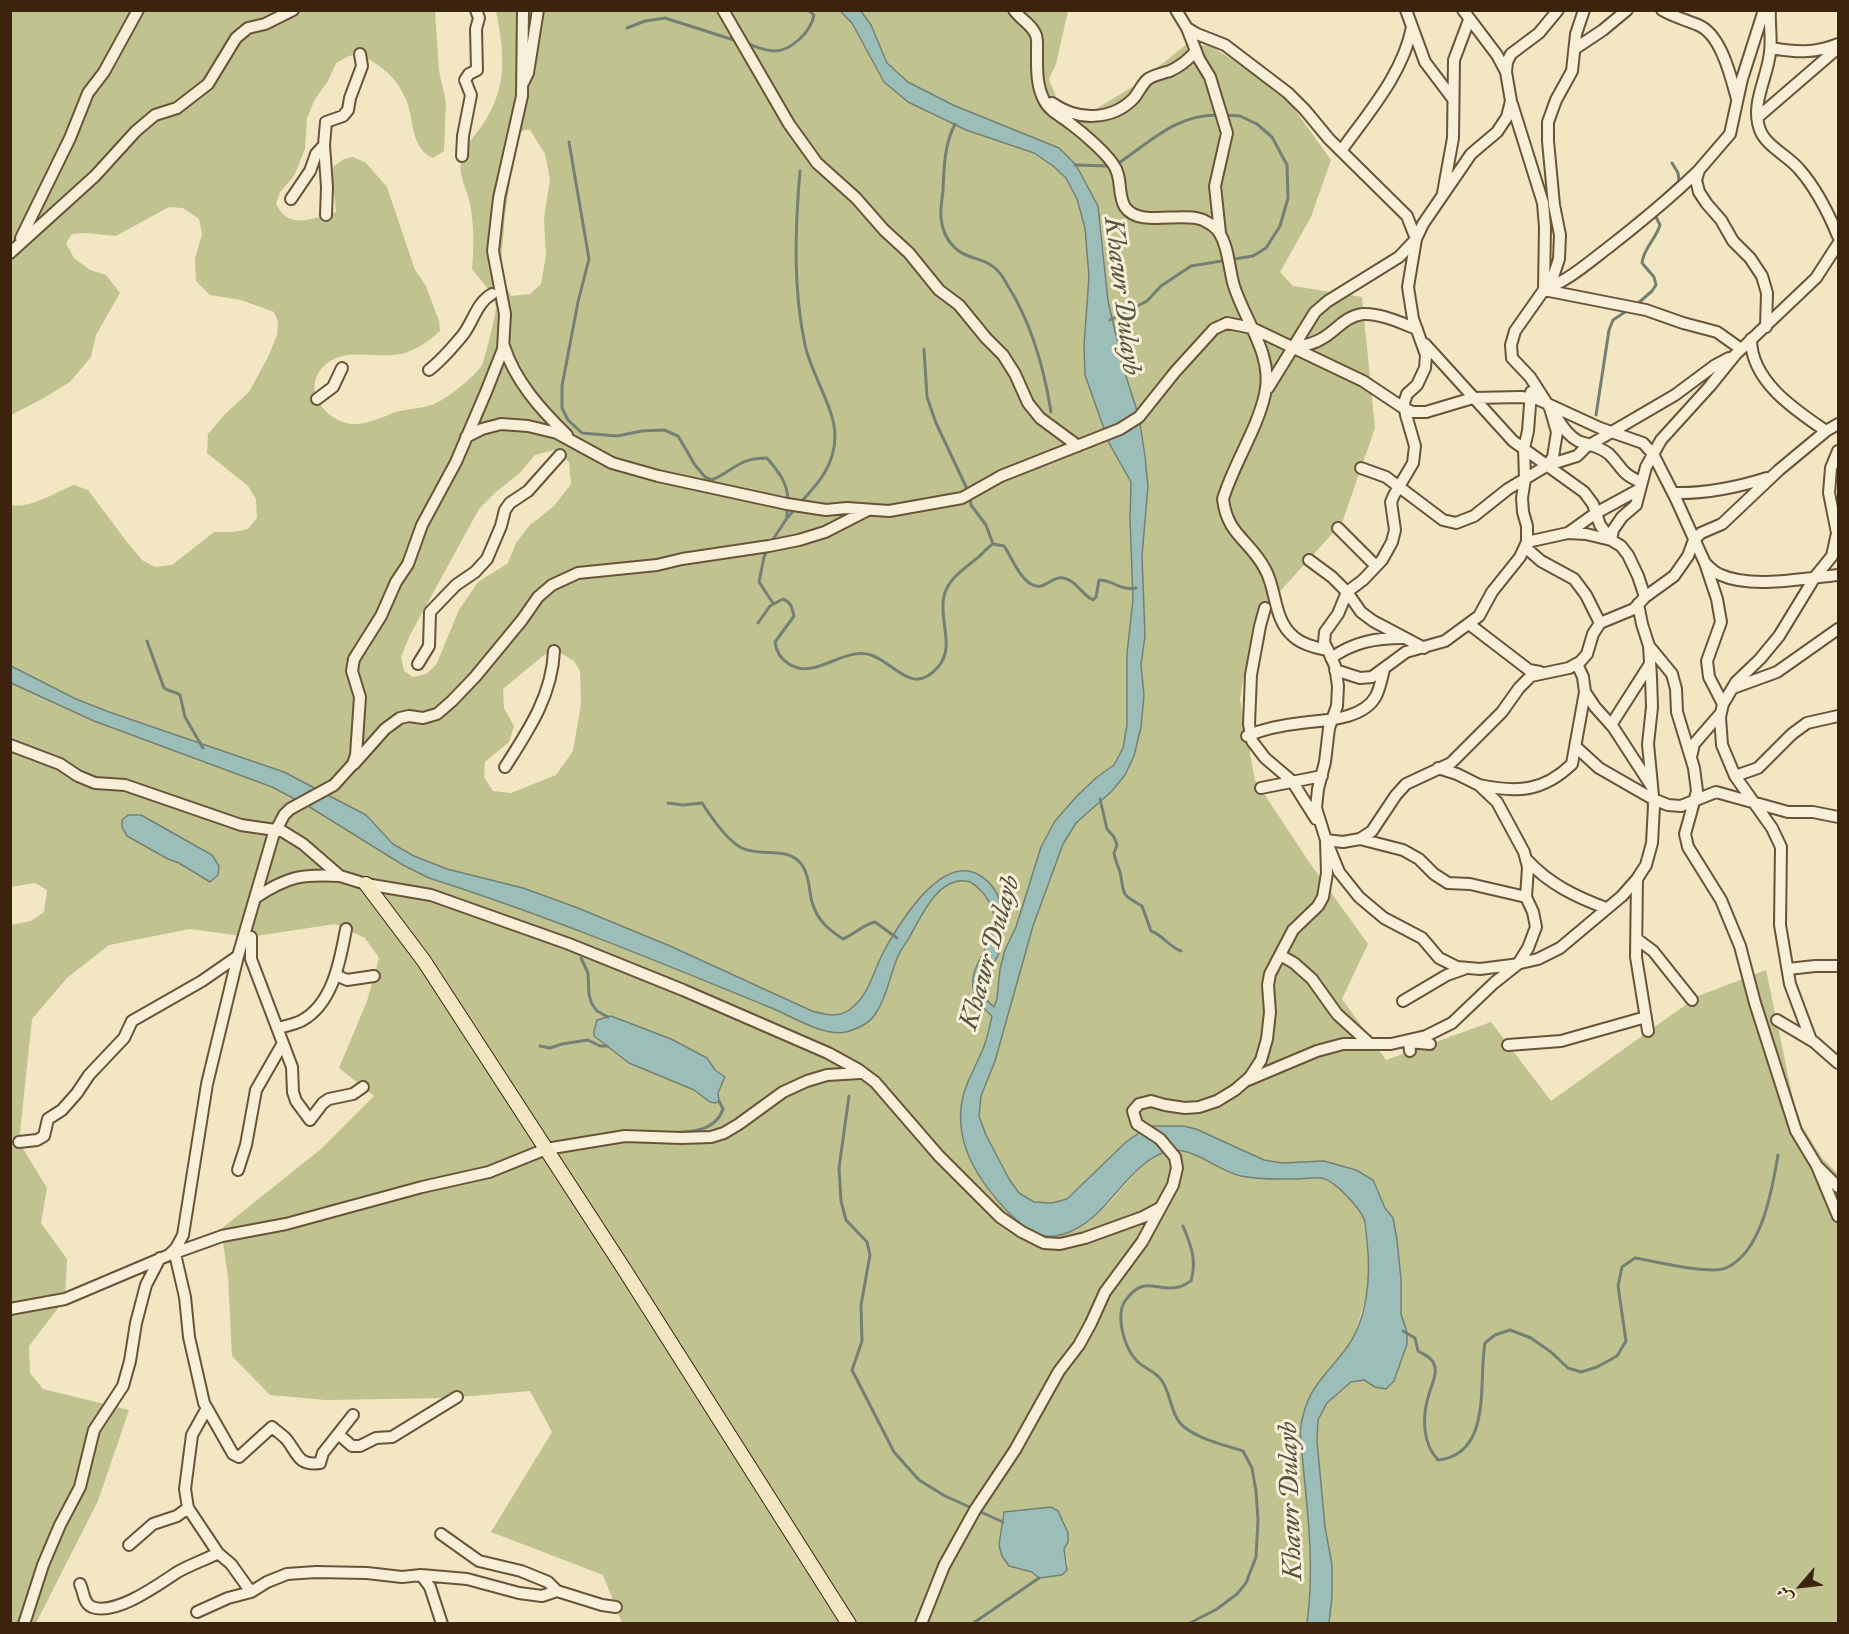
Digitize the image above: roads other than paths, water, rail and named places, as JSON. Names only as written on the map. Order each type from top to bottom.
[{"type":"main road","points":[[366,884],[424,960],[849,1623]]},
{"type":"street","points":[[13,251],[70,138],[88,93],[104,72],[138,10]]},
{"type":"street","points":[[13,251],[95,176],[136,131],[155,115],[177,108],[208,84],[236,38],[248,28],[265,24],[292,10]]},
{"type":"street","points":[[462,156],[463,136],[471,96],[465,80],[469,74],[477,70],[476,29],[479,18],[476,10]]},
{"type":"street","points":[[353,764],[356,755],[360,697],[352,671],[354,659],[381,616],[396,582],[408,564],[422,525],[456,462],[496,369],[504,344],[505,314],[493,251],[499,198],[522,96],[523,10]]},
{"type":"street","points":[[521,85],[528,72],[538,10]]},
{"type":"street","points":[[723,10],[789,124],[817,163],[838,180],[884,230],[909,253],[939,290],[959,305],[1003,355],[1028,403],[1040,418],[1078,446]]},
{"type":"street","points":[[1014,10],[1031,26],[1037,36],[1037,75],[1042,96],[1051,109],[1106,155],[1115,166],[1120,179],[1124,205],[1130,213],[1140,218],[1200,219],[1211,224],[1220,233]]},
{"type":"street","points":[[1176,10],[1210,77],[1227,133],[1215,186],[1220,233],[1234,285],[1262,351],[1268,373],[1266,393]]},
{"type":"street","points":[[1406,10],[1425,62],[1453,99]]},
{"type":"street","points":[[1544,291],[1543,203],[1511,101],[1506,72],[1511,54],[1539,33],[1558,10]]},
{"type":"street","points":[[1584,10],[1576,34],[1572,71],[1556,100],[1548,122],[1554,206],[1560,235],[1559,259],[1553,277],[1515,331],[1511,345],[1512,358],[1530,377],[1563,427],[1576,440],[1592,444],[1610,455],[1626,475],[1640,486]]},
{"type":"street","points":[[1576,48],[1603,30],[1626,10]]},
{"type":"street","points":[[1662,10],[1684,21],[1700,25],[1709,33],[1724,57],[1738,102]]},
{"type":"street","points":[[1544,291],[1562,283],[1654,213],[1699,170],[1730,134],[1743,79],[1764,10]]},
{"type":"street","points":[[1770,10],[1771,48],[1761,89],[1758,117],[1760,130],[1766,140],[1799,168],[1828,212],[1839,236]]},
{"type":"street","points":[[1466,15],[1497,55],[1506,72]]},
{"type":"street","points":[[1441,199],[1453,138],[1454,60],[1466,15]]},
{"type":"street","points":[[1341,151],[1396,72],[1409,46],[1412,27]]},
{"type":"street","points":[[1187,28],[1225,45],[1258,69],[1305,110],[1341,151],[1407,216],[1416,239]]},
{"type":"street","points":[[1771,48],[1799,53],[1839,46]]},
{"type":"street","points":[[1758,117],[1839,46]]},
{"type":"street","points":[[1042,96],[1058,107],[1078,115],[1095,117],[1112,113],[1136,96],[1148,79],[1173,70],[1188,60],[1196,51]]},
{"type":"street","points":[[326,214],[324,145],[326,122],[343,116],[348,110],[362,66],[360,54]]},
{"type":"street","points":[[1511,101],[1507,117],[1497,132],[1471,154],[1423,224],[1416,239],[1408,287],[1409,302],[1426,356],[1425,368],[1417,385],[1407,394],[1405,409],[1415,446],[1413,463],[1391,502],[1395,530],[1392,542],[1376,566],[1347,592],[1338,614],[1325,632],[1324,642],[1330,654],[1338,686],[1337,706],[1332,721],[1316,808],[1320,825],[1339,872],[1359,897],[1384,918],[1422,938],[1439,958],[1457,968],[1480,969],[1518,964],[1538,959],[1560,948],[1622,896],[1637,879],[1646,865],[1652,843],[1653,794],[1648,744],[1652,707],[1649,646],[1642,624],[1642,601],[1628,555],[1621,546],[1611,540],[1586,534],[1568,533],[1526,545]]},
{"type":"street","points":[[291,200],[310,171],[316,154],[324,145]]},
{"type":"street","points":[[1699,170],[1696,180],[1699,192],[1721,220],[1733,241],[1750,258],[1762,276],[1767,293],[1766,327]]},
{"type":"street","points":[[1403,638],[1382,638],[1359,642],[1330,654],[1305,644],[1293,636],[1276,608],[1267,571],[1255,553],[1230,525],[1223,499],[1266,393],[1315,312],[1328,301],[1399,257],[1416,239]]},
{"type":"street","points":[[1611,540],[1613,530],[1636,505],[1640,486],[1661,440],[1738,352],[1816,278],[1839,244]]},
{"type":"street","points":[[1544,291],[1647,310],[1683,324],[1717,332],[1738,352]]},
{"type":"street","points":[[429,370],[443,359],[463,335],[481,303],[492,294]]},
{"type":"street","points":[[1292,348],[1312,344],[1325,338],[1350,317],[1364,314],[1382,317],[1419,334],[1513,441],[1584,492],[1593,504],[1600,525],[1611,540]]},
{"type":"street","points":[[466,437],[482,429],[501,424],[528,426],[557,433],[612,463],[702,486],[826,510],[847,508],[889,511],[962,498],[1001,476],[1120,429],[1139,417],[1214,329],[1227,323],[1252,328],[1363,381],[1413,412],[1426,411],[1473,398],[1530,398],[1613,433],[1643,443],[1653,454],[1673,493],[1705,563],[1717,599],[1721,622],[1707,661],[1709,677],[1722,709],[1722,745],[1736,776],[1772,828],[1781,847],[1780,925],[1790,984],[1811,1040]]},
{"type":"street","points":[[1751,339],[1751,350],[1756,367],[1774,389],[1826,431]]},
{"type":"street","points":[[504,344],[509,362],[518,377],[556,425],[576,444]]},
{"type":"street","points":[[1361,468],[1386,477],[1443,520],[1456,523],[1474,516],[1508,489],[1548,465],[1577,456],[1592,444],[1675,395],[1714,366],[1738,352]]},
{"type":"street","points":[[317,399],[333,387],[342,368]]},
{"type":"street","points":[[1335,670],[1360,678],[1372,677],[1406,652],[1445,641],[1479,616],[1492,592],[1520,557],[1526,545],[1527,525],[1522,498],[1530,377]]},
{"type":"street","points":[[1548,465],[1553,457],[1557,432],[1549,406]]},
{"type":"street","points":[[1326,840],[1343,842],[1360,839],[1372,831],[1406,784],[1451,763],[1502,712],[1519,688],[1532,676],[1569,668],[1576,664],[1587,654],[1593,634],[1600,622],[1634,609],[1674,576],[1688,556],[1694,540],[1701,533],[1722,524],[1772,476],[1826,431],[1839,424]]},
{"type":"street","points":[[1691,758],[1694,744],[1722,709],[1733,688],[1779,636],[1815,577],[1832,556],[1837,534],[1829,494],[1831,468],[1839,451]]},
{"type":"street","points":[[418,664],[429,646],[430,612],[456,585],[476,572],[487,560],[505,510],[510,503],[528,491],[560,455]]},
{"type":"street","points":[[1673,493],[1695,494],[1725,490],[1772,476]]},
{"type":"street","points":[[1568,533],[1640,486]]},
{"type":"street","points":[[24,1623],[43,1565],[80,1487],[94,1430],[123,1386],[146,1286],[176,1248],[183,1235],[207,1084],[238,956],[267,854],[276,830],[290,809],[334,785],[385,729],[400,718],[409,716],[423,718],[437,714],[452,701],[516,628],[538,597],[552,585],[578,573],[657,565],[798,540],[825,532],[869,510]]},
{"type":"street","points":[[1338,528],[1376,566]]},
{"type":"street","points":[[1526,545],[1541,561],[1574,579],[1586,595],[1600,622]]},
{"type":"street","points":[[1309,560],[1332,577],[1347,592],[1361,612],[1424,648]]},
{"type":"street","points":[[1705,563],[1720,575],[1758,582],[1839,575]]},
{"type":"street","points":[[1265,608],[1251,675],[1249,735],[1257,748],[1292,781],[1320,825]]},
{"type":"street","points":[[1468,624],[1529,670],[1544,673]]},
{"type":"street","points":[[1733,688],[1778,672],[1836,633]]},
{"type":"street","points":[[1649,646],[1672,674],[1676,689],[1677,712],[1691,758],[1697,791],[1685,834],[1688,847],[1721,900],[1740,946],[1755,1003],[1796,1131],[1816,1166],[1839,1216]]},
{"type":"street","points":[[505,767],[529,731],[542,706],[554,651]]},
{"type":"street","points":[[1438,768],[1479,785],[1501,790],[1527,790],[1550,782],[1572,764],[1576,747],[1585,692],[1583,677],[1576,664]]},
{"type":"street","points":[[1611,725],[1650,664]]},
{"type":"street","points":[[1249,735],[1299,723],[1332,721],[1346,717],[1375,698],[1384,669]]},
{"type":"street","points":[[1585,692],[1611,725],[1653,794]]},
{"type":"street","points":[[1736,776],[1758,768],[1792,734],[1807,723],[1839,716]]},
{"type":"street","points":[[10,745],[60,764],[78,776],[95,783],[125,784],[241,825],[282,831],[303,844],[340,876]]},
{"type":"street","points":[[1576,747],[1599,768],[1653,794],[1668,805],[1681,806],[1716,792],[1788,812],[1813,812],[1839,817]]},
{"type":"street","points":[[1261,788],[1322,776]]},
{"type":"street","points":[[1409,1046],[1452,1023],[1494,983],[1518,964],[1528,948],[1536,927],[1533,912],[1526,897],[1528,867],[1524,852],[1497,802],[1479,785]]},
{"type":"street","points":[[1360,839],[1403,850],[1419,859],[1434,874],[1448,883],[1470,884],[1526,897]]},
{"type":"street","points":[[921,1623],[944,1566],[975,1510],[1015,1450],[1059,1371],[1079,1345],[1104,1292],[1142,1242],[1173,1185],[1177,1168],[1175,1157],[1160,1139],[1137,1124],[1133,1111],[1138,1104],[1151,1101],[1165,1105],[1199,1107],[1217,1101],[1245,1081],[1261,1060],[1267,1039],[1270,1012],[1268,985],[1270,974],[1293,930],[1318,906],[1323,897],[1327,873],[1326,840]]},
{"type":"street","points":[[1526,860],[1559,888],[1606,908]]},
{"type":"street","points":[[255,898],[292,877],[307,875],[340,876],[366,884],[431,895],[569,944],[683,990],[828,1053],[874,1082],[939,1155],[1000,1217],[1044,1243],[1060,1244],[1085,1238],[1143,1217],[1160,1208]]},
{"type":"street","points":[[1637,879],[1636,957],[1648,1031]]},
{"type":"street","points":[[278,1028],[301,1021],[320,1005],[336,975],[346,929]]},
{"type":"street","points":[[251,937],[251,959],[292,1067],[293,1092],[296,1101],[310,1120],[329,1099],[353,1094],[363,1087]]},
{"type":"street","points":[[1637,939],[1653,951],[1692,1000]]},
{"type":"street","points":[[1280,955],[1294,963],[1312,979],[1337,1014],[1370,1044]]},
{"type":"street","points":[[19,1142],[37,1140],[44,1136],[48,1119],[62,1110],[77,1093],[89,1075],[124,1038],[132,1021],[202,981],[238,956]]},
{"type":"street","points":[[1788,969],[1839,966]]},
{"type":"street","points":[[1403,1000],[1447,975],[1468,968]]},
{"type":"street","points":[[336,975],[346,980],[374,976]]},
{"type":"street","points":[[1508,1045],[1561,1041],[1646,1017]]},
{"type":"street","points":[[1777,1020],[1811,1040],[1839,1063]]},
{"type":"street","points":[[238,1170],[246,1145],[256,1090],[283,1043]]},
{"type":"street","points":[[1245,1081],[1317,1051],[1343,1044],[1409,1046],[1430,1044]]},
{"type":"street","points":[[10,1309],[65,1299],[222,1236],[286,1224],[422,1187],[489,1172],[546,1149],[625,1136],[711,1137],[740,1124],[783,1092],[807,1081],[827,1075],[863,1073]]},
{"type":"street","points":[[1816,1166],[1839,1186]]},
{"type":"street","points":[[168,1256],[185,1297],[189,1337],[204,1403],[233,1454],[239,1457],[272,1427],[287,1440],[293,1453],[301,1460],[310,1465],[320,1463],[324,1453],[353,1415]]},
{"type":"street","points":[[338,1434],[352,1446],[360,1446],[376,1438],[392,1437],[458,1397]]},
{"type":"street","points":[[207,1408],[192,1435],[185,1489],[188,1508],[218,1553],[231,1564],[251,1592]]},
{"type":"street","points":[[129,1545],[153,1524],[177,1516],[188,1508]]},
{"type":"street","points":[[441,1534],[479,1561],[533,1575],[548,1582],[557,1591],[616,1607]]},
{"type":"street","points":[[80,1584],[86,1603],[92,1607],[100,1609],[119,1607],[218,1553]]},
{"type":"street","points":[[197,1612],[228,1598],[251,1592],[267,1582],[287,1575],[316,1572],[367,1573],[402,1577],[421,1575],[466,1579],[519,1593],[542,1596],[557,1591]]},
{"type":"street","points":[[421,1575],[430,1587],[442,1623]]},
{"type":"water","name":"Khawr Dulayb","points":[[840,11],[861,11],[871,25],[887,63],[908,82],[953,105],[1059,148],[1076,165],[1098,206],[1108,301],[1124,370],[1139,417],[1148,486],[1142,556],[1145,636],[1141,665],[1144,695],[1141,727],[1134,756],[1125,775],[1112,791],[1076,823],[1063,844],[1033,926],[995,1061],[981,1096],[979,1116],[986,1135],[1009,1179],[1019,1193],[1034,1202],[1052,1203],[1067,1199],[1126,1142],[1149,1126],[1183,1126],[1196,1129],[1264,1160],[1282,1163],[1324,1161],[1356,1170],[1373,1180],[1385,1208],[1393,1218],[1401,1279],[1401,1314],[1407,1332],[1407,1344],[1394,1381],[1386,1389],[1375,1387],[1364,1380],[1351,1382],[1327,1403],[1318,1420],[1317,1441],[1325,1527],[1332,1565],[1329,1623],[1307,1623],[1310,1551],[1300,1431],[1306,1405],[1311,1395],[1353,1338],[1363,1312],[1368,1283],[1364,1219],[1346,1195],[1322,1178],[1261,1179],[1247,1177],[1232,1173],[1194,1154],[1175,1150],[1151,1159],[1127,1180],[1105,1206],[1079,1227],[1064,1234],[1048,1236],[1040,1235],[1021,1224],[998,1201],[979,1176],[962,1133],[963,1094],[985,1043],[992,1016],[977,999],[973,984],[975,970],[994,928],[993,912],[984,894],[969,881],[946,886],[931,901],[899,954],[883,999],[870,1020],[846,1032],[827,1031],[600,939],[429,878],[272,787],[94,721],[11,683],[11,666],[76,699],[109,712],[284,772],[366,815],[393,844],[414,856],[447,869],[523,888],[578,908],[823,1014],[844,1013],[859,1000],[900,925],[911,909],[936,882],[950,874],[965,871],[979,875],[988,882],[999,899],[1004,921],[999,953],[981,985],[983,995],[994,1007],[1005,950],[1016,927],[1041,847],[1055,821],[1097,777],[1114,765],[1123,748],[1127,725],[1127,653],[1133,600],[1131,482],[1109,443],[1085,375],[1084,345],[1089,277],[1085,228],[1077,199],[1066,178],[1034,153],[966,130],[908,102],[884,82],[852,23]]},
{"type":"water","points":[[128,815],[141,815],[212,855],[219,866],[218,875],[210,882],[127,836],[122,827],[122,820]]},
{"type":"water","points":[[611,1016],[671,1039],[707,1058],[715,1070],[725,1077],[718,1093],[719,1101],[710,1102],[694,1090],[629,1063],[594,1036],[597,1020]]},
{"type":"water","points":[[1051,1507],[1058,1511],[1068,1533],[1068,1542],[1064,1549],[1067,1570],[1062,1575],[1039,1578],[1032,1572],[1009,1566],[1002,1556],[999,1545],[1004,1512]]},
{"type":"waterway","points":[[747,44],[771,51],[787,48],[800,39],[809,27],[814,15],[808,10]]},
{"type":"waterway","points":[[627,28],[645,21],[665,18],[737,41]]},
{"type":"waterway","points":[[1116,165],[1176,125],[1189,119],[1218,115]]},
{"type":"waterway","name":"Khawr Dulayb","points":[[1110,320],[1147,301],[1161,286],[1191,266],[1253,256],[1266,248],[1280,226],[1288,198],[1287,165],[1272,137],[1257,124],[1240,116],[1225,115]]},
{"type":"waterway","points":[[955,124],[944,165],[941,212],[944,230],[954,247],[964,254],[993,266],[1005,280],[1024,316],[1036,347],[1051,412]]},
{"type":"waterway","points":[[569,142],[589,259],[578,302],[562,386],[562,408],[568,420],[582,433],[617,436],[664,430],[678,436],[695,465],[705,477],[712,480],[743,462],[767,458],[784,483],[788,501]]},
{"type":"waterway","points":[[1664,195],[1679,181],[1678,173],[1672,163]]},
{"type":"waterway","points":[[1075,165],[1110,166]]},
{"type":"waterway","points":[[800,171],[796,258],[798,302],[808,356],[831,414],[835,436],[829,465],[800,503]]},
{"type":"waterway","points":[[1636,305],[1656,285],[1654,277],[1642,263],[1660,225],[1655,215]]},
{"type":"waterway","points":[[1596,415],[1609,330],[1613,320],[1628,310]]},
{"type":"waterway","points":[[924,349],[927,397],[936,423],[968,491]]},
{"type":"waterway","points":[[970,498],[971,505],[986,525],[993,544]]},
{"type":"waterway","points":[[787,507],[787,518]]},
{"type":"waterway","points":[[770,544],[796,508]]},
{"type":"waterway","points":[[758,623],[770,606],[783,599],[786,600],[794,616],[775,642],[779,654],[789,664],[799,668],[809,668],[850,655],[871,655],[904,675],[920,679],[938,667],[946,650],[943,605],[949,584],[993,544],[1004,546],[1023,578],[1035,586],[1041,586],[1057,578],[1068,579],[1093,600],[1096,597],[1099,580],[1125,588],[1136,588]]},
{"type":"waterway","points":[[767,550],[759,582],[773,603]]},
{"type":"waterway","points":[[147,641],[164,688],[180,695],[185,717],[203,748]]},
{"type":"waterway","points":[[1100,799],[1107,829],[1117,845],[1114,853],[1124,893],[1142,906],[1151,931],[1181,951]]},
{"type":"waterway","points":[[668,803],[683,805],[702,803],[715,822],[736,845],[750,851],[782,853],[796,859],[805,871],[814,907],[820,920],[843,939],[875,922],[897,938]]},
{"type":"waterway","points":[[581,958],[588,973],[589,995],[592,1004],[597,1011],[608,1017]]},
{"type":"waterway","points":[[540,1046],[550,1048],[588,1040],[600,1046],[607,1046]]},
{"type":"waterway","points":[[849,1096],[839,1168],[841,1201],[846,1220],[867,1242],[870,1255],[861,1305],[862,1341],[852,1370],[894,1452],[919,1480],[945,1496],[1003,1522]]},
{"type":"waterway","points":[[666,1133],[700,1130],[714,1123],[723,1109],[719,1101]]},
{"type":"waterway","points":[[1403,1331],[1415,1338],[1418,1351],[1431,1359],[1435,1367],[1435,1377],[1425,1411],[1425,1429],[1429,1446],[1438,1460],[1456,1455],[1468,1445],[1480,1414],[1485,1343],[1495,1335],[1510,1330],[1531,1338],[1568,1368],[1581,1372],[1597,1367],[1617,1356],[1626,1341],[1618,1286],[1622,1267],[1635,1258],[1695,1269],[1718,1270],[1738,1260],[1748,1249],[1763,1219],[1778,1155]]},
{"type":"waterway","points":[[1183,1226],[1192,1253],[1191,1281],[1180,1287],[1171,1288],[1145,1286],[1132,1293],[1122,1308],[1121,1324],[1125,1341],[1140,1364],[1162,1381],[1176,1417],[1183,1426],[1204,1438],[1243,1451],[1252,1468],[1258,1520],[1256,1557],[1246,1583],[1237,1594],[1217,1609],[1188,1624]]},
{"type":"waterway","points":[[972,1624],[1039,1578]]}]
